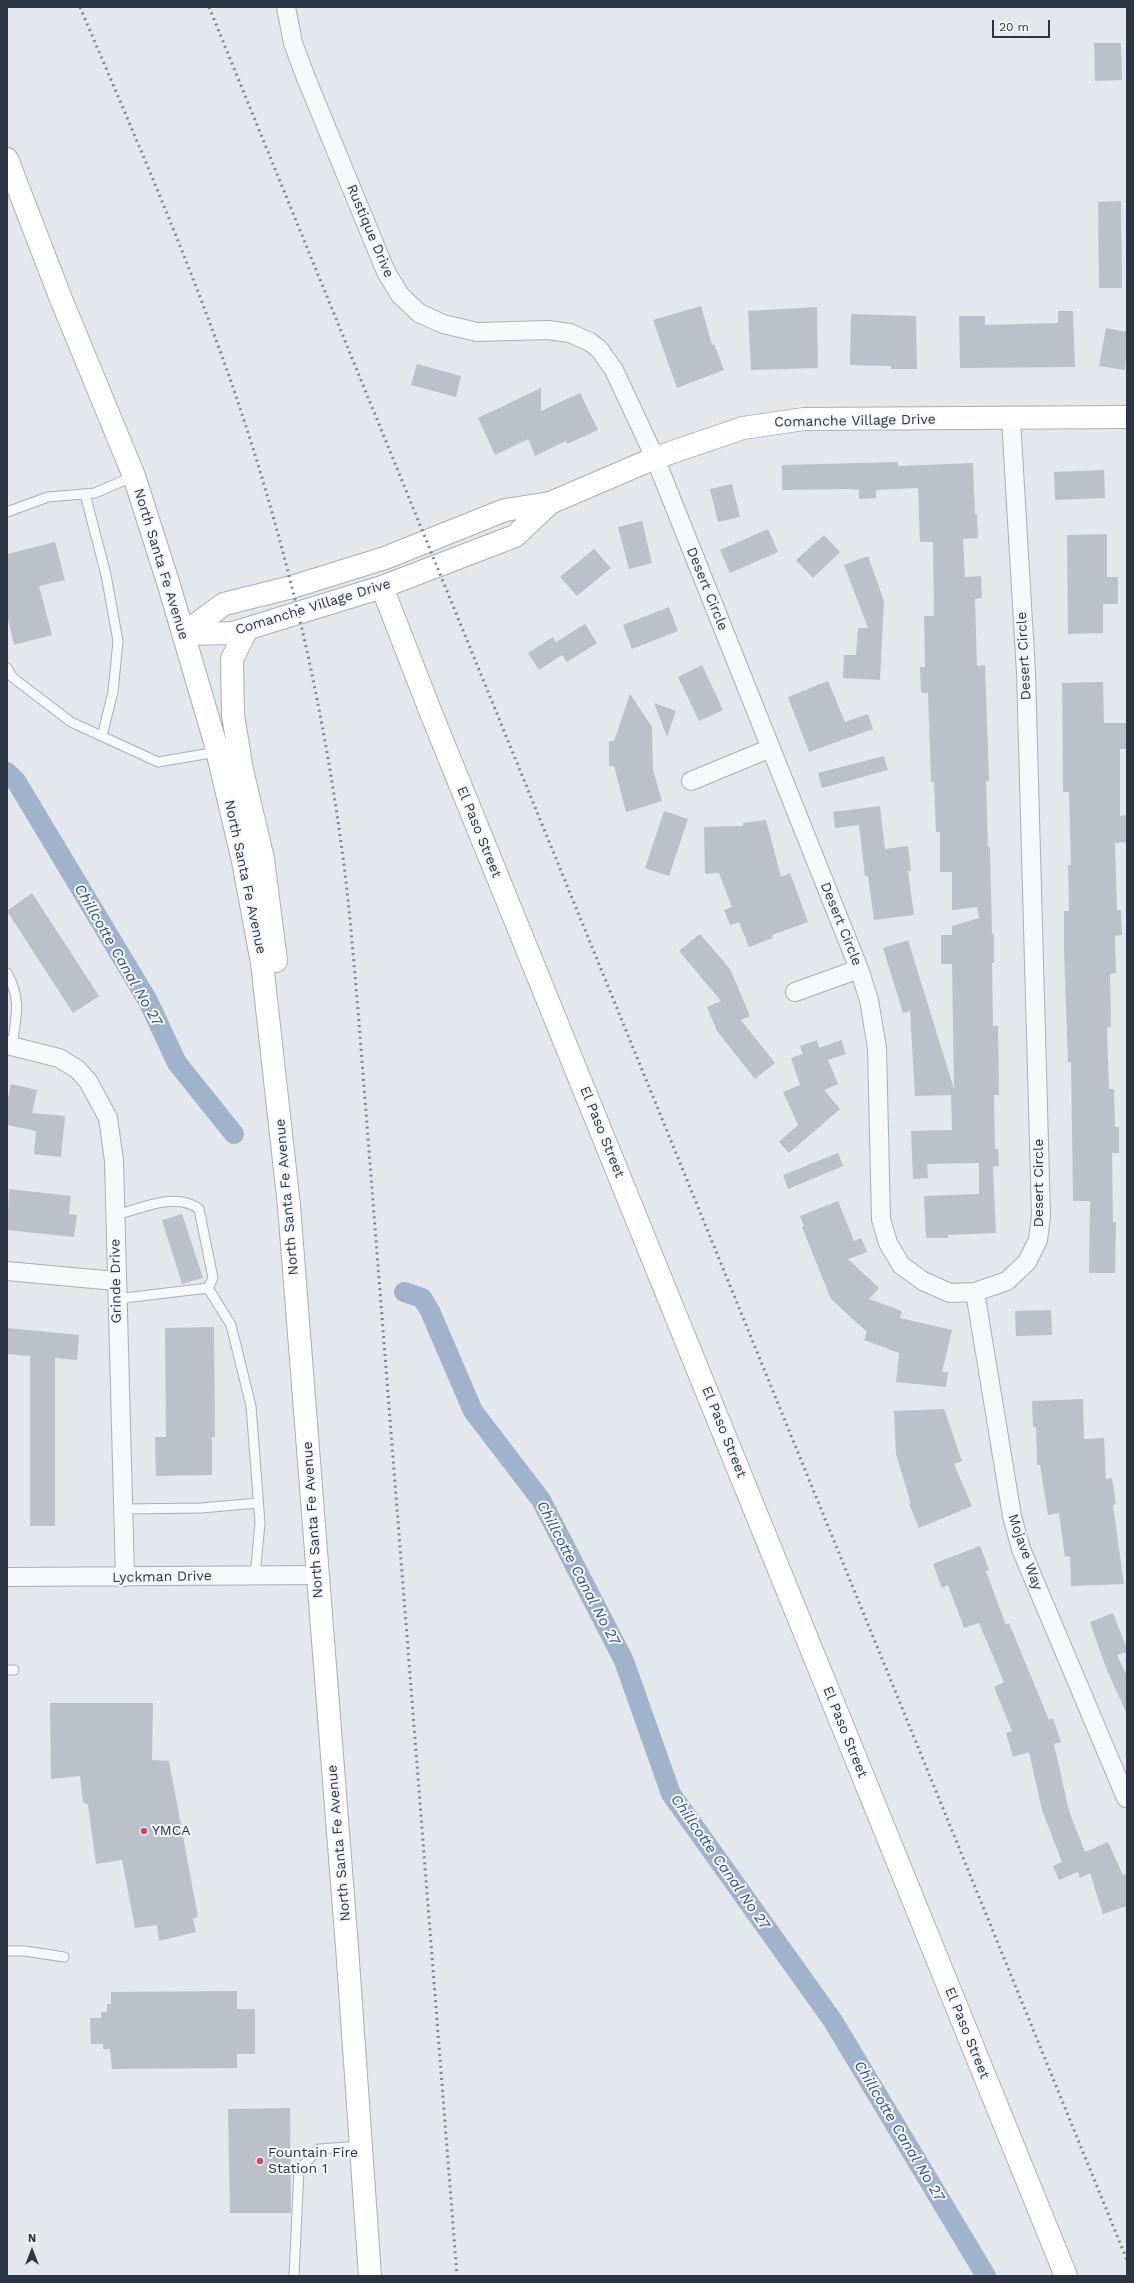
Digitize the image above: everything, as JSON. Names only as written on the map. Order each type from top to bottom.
[{"type":"main road","name":"North Santa Fe Avenue","points":[[7,158],[62,299],[134,476],[183,634],[218,752],[243,861],[267,999],[289,1206],[370,2276]]},
{"type":"main road","name":"Comanche Village Drive","points":[[183,634],[224,604],[285,589],[373,562],[505,510],[550,503],[655,458],[743,428],[804,419],[1127,417]]},
{"type":"main road","name":"Comanche Village Drive","points":[[183,634],[233,633],[382,587],[515,536],[550,503]]},
{"type":"main road","name":"El Paso Street","points":[[382,587],[431,713],[1066,2276]]},
{"type":"main road","points":[[246,629],[232,659],[234,715],[242,770],[263,859],[276,962],[267,999]]},
{"type":"street","name":"Rustique Drive","points":[[286,7],[293,42],[306,78],[386,272],[400,295],[419,313],[462,329],[477,332],[548,330],[570,333],[590,342],[599,349],[614,370],[655,458]]},
{"type":"street","name":"Desert Circle","points":[[655,458],[859,969],[869,1000],[877,1048],[881,1219],[888,1243],[901,1264],[923,1282],[950,1293],[975,1292],[1007,1282],[1027,1262],[1038,1240],[1041,1216],[1026,673],[1011,418]]},
{"type":"street","points":[[691,780],[771,748]]},
{"type":"street","points":[[795,992],[859,969]]},
{"type":"street","name":"Grinde Drive","points":[[9,1045],[60,1058],[76,1069],[88,1081],[108,1118],[114,1161],[114,1216],[125,1577]]},
{"type":"street","points":[[7,1271],[116,1290]]},
{"type":"street","name":"Mojave Way","points":[[975,1292],[1012,1516],[1021,1548],[1126,1798]]},
{"type":"street","name":"Lyckman Drive","points":[[7,1578],[317,1575]]},
{"type":"lane","points":[[7,512],[48,497],[94,493],[134,476]]},
{"type":"lane","points":[[84,494],[106,575],[118,641],[113,692],[102,736]]},
{"type":"lane","points":[[7,668],[12,677],[71,722],[158,762],[218,752]]},
{"type":"lane","points":[[7,973],[14,985],[18,1004],[9,1045]]},
{"type":"lane","points":[[114,1216],[171,1201],[190,1202],[199,1209],[212,1263],[213,1278],[208,1288]]},
{"type":"lane","points":[[116,1290],[208,1288]]},
{"type":"lane","points":[[208,1288],[231,1325],[251,1406],[260,1523],[255,1576]]},
{"type":"lane","points":[[123,1509],[201,1508],[258,1502]]},
{"type":"lane","points":[[7,1951],[25,1951],[64,1958]]},
{"type":"lane","points":[[294,2276],[299,2169],[319,2149],[361,2146]]},
{"type":"building","points":[[1094,43],[1121,43],[1122,80],[1095,81]]},
{"type":"building","points":[[1121,201],[1122,288],[1099,288],[1098,202]]},
{"type":"building","points":[[701,306],[712,345],[714,344],[724,370],[677,388],[653,320]]},
{"type":"building","points":[[817,307],[818,368],[751,370],[748,311]]},
{"type":"building","points":[[1058,311],[1073,311],[1075,367],[960,368],[959,316],[985,316],[985,325],[1058,323]]},
{"type":"building","points":[[851,314],[916,316],[917,369],[891,369],[891,366],[850,365]]},
{"type":"building","points":[[1106,328],[1127,332],[1125,370],[1099,366]]},
{"type":"building","points":[[417,364],[461,376],[456,397],[411,385]]},
{"type":"building","points":[[541,388],[541,411],[580,393],[598,430],[567,444],[566,441],[535,456],[528,439],[495,455],[478,418]]},
{"type":"building","points":[[898,462],[898,466],[973,463],[975,514],[977,514],[978,538],[963,539],[965,577],[981,576],[982,598],[975,599],[977,666],[985,665],[989,781],[986,781],[988,847],[990,847],[992,934],[994,934],[994,963],[992,963],[993,1026],[998,1026],[999,1095],[994,1095],[995,1149],[998,1149],[999,1166],[993,1167],[996,1233],[948,1235],[948,1238],[926,1238],[924,1196],[979,1194],[979,1163],[927,1164],[928,1178],[913,1179],[911,1131],[952,1130],[951,1095],[915,1096],[910,1011],[903,1013],[883,948],[908,940],[954,1089],[952,964],[941,964],[941,935],[952,935],[952,926],[979,918],[977,907],[952,910],[952,872],[940,872],[940,832],[936,832],[934,782],[931,782],[928,693],[921,693],[920,667],[925,667],[924,616],[934,616],[933,542],[920,542],[918,488],[876,490],[876,498],[859,499],[859,490],[782,490],[782,465]]},
{"type":"building","points":[[1104,470],[1105,498],[1055,500],[1054,472]]},
{"type":"building","points":[[732,484],[740,517],[718,522],[710,489]]},
{"type":"building","points":[[642,521],[652,563],[629,569],[618,527]]},
{"type":"building","points":[[768,529],[778,552],[730,573],[720,550]]},
{"type":"building","points":[[1107,534],[1107,577],[1118,577],[1118,604],[1103,604],[1103,633],[1068,634],[1067,535]]},
{"type":"building","points":[[824,535],[840,552],[813,578],[796,560]]},
{"type":"building","points":[[55,542],[65,580],[39,586],[52,635],[14,645],[7,615],[7,554]]},
{"type":"building","points":[[594,549],[611,568],[577,596],[560,577]]},
{"type":"building","points":[[868,556],[884,601],[880,680],[843,678],[844,655],[856,655],[858,628],[868,628],[844,565]]},
{"type":"building","points":[[669,607],[678,631],[632,649],[623,625]]},
{"type":"building","points":[[585,624],[597,643],[567,662],[562,655],[539,670],[528,653],[553,637],[556,642]]},
{"type":"building","points":[[702,665],[723,710],[699,721],[678,677]]},
{"type":"building","points":[[828,681],[845,722],[868,714],[873,729],[809,752],[788,697]]},
{"type":"building","points":[[1103,682],[1104,723],[1127,723],[1127,749],[1120,749],[1120,816],[1127,815],[1127,842],[1115,843],[1117,910],[1121,910],[1122,935],[1115,936],[1116,973],[1110,974],[1111,1027],[1107,1028],[1109,1089],[1114,1089],[1115,1127],[1119,1127],[1119,1153],[1112,1153],[1113,1222],[1116,1222],[1115,1273],[1089,1273],[1090,1201],[1073,1201],[1071,1062],[1068,1063],[1064,950],[1064,911],[1069,911],[1068,865],[1071,865],[1069,792],[1063,792],[1062,683]]},
{"type":"building","points":[[630,694],[652,727],[653,770],[662,801],[626,812],[614,766],[609,766],[609,741],[614,741]]},
{"type":"building","points":[[654,703],[676,711],[667,737]]},
{"type":"building","points":[[884,756],[888,770],[822,788],[818,773]]},
{"type":"building","points":[[880,806],[885,849],[908,846],[911,871],[908,871],[914,915],[874,920],[868,876],[865,876],[859,825],[835,828],[833,812]]},
{"type":"building","points":[[664,811],[688,819],[669,876],[645,868]]},
{"type":"building","points":[[766,820],[781,877],[790,873],[808,922],[772,935],[773,938],[749,947],[739,922],[730,925],[724,910],[732,907],[719,873],[705,874],[704,827],[743,826],[743,823]]},
{"type":"building","points":[[32,893],[99,996],[73,1013],[7,911]]},
{"type":"building","points":[[700,934],[730,969],[750,1016],[741,1020],[775,1063],[755,1079],[717,1031],[707,1007],[721,1001],[679,951]]},
{"type":"building","points":[[817,1040],[819,1048],[841,1040],[846,1054],[828,1060],[838,1084],[824,1090],[840,1109],[789,1153],[779,1142],[798,1125],[783,1092],[800,1085],[791,1058],[803,1054],[800,1046]]},
{"type":"building","points":[[11,1084],[37,1090],[32,1113],[65,1116],[61,1157],[34,1154],[36,1131],[7,1125],[7,1102]]},
{"type":"building","points":[[838,1153],[843,1166],[788,1189],[783,1175]]},
{"type":"building","points":[[9,1189],[71,1196],[69,1214],[77,1215],[74,1237],[7,1230]]},
{"type":"building","points":[[838,1201],[854,1241],[861,1238],[867,1252],[848,1259],[879,1288],[869,1299],[902,1311],[900,1318],[952,1330],[942,1372],[948,1372],[946,1387],[896,1382],[899,1353],[864,1340],[867,1332],[831,1299],[802,1227],[804,1226],[800,1216]]},
{"type":"building","points":[[182,1214],[203,1278],[182,1284],[162,1220]]},
{"type":"building","points":[[1051,1310],[1052,1335],[1016,1336],[1015,1311]]},
{"type":"building","points":[[214,1327],[215,1437],[212,1437],[212,1475],[156,1476],[155,1437],[166,1437],[165,1328]]},
{"type":"building","points":[[7,1328],[79,1335],[77,1360],[55,1358],[55,1526],[30,1526],[30,1356],[7,1354]]},
{"type":"building","points":[[1083,1399],[1084,1439],[1104,1438],[1106,1479],[1112,1478],[1116,1504],[1113,1505],[1124,1584],[1071,1586],[1070,1556],[1065,1557],[1059,1513],[1048,1515],[1040,1465],[1037,1465],[1036,1427],[1033,1427],[1032,1401]]},
{"type":"building","points":[[944,1409],[962,1461],[954,1464],[972,1506],[919,1528],[909,1504],[911,1504],[896,1454],[894,1411]]},
{"type":"building","points":[[980,1546],[989,1570],[986,1571],[1006,1625],[1009,1623],[1049,1720],[1053,1718],[1061,1742],[1054,1744],[1069,1811],[1085,1852],[1108,1842],[1123,1875],[1127,1874],[1127,1906],[1103,1914],[1090,1873],[1080,1878],[1078,1872],[1059,1880],[1053,1866],[1062,1862],[1042,1810],[1029,1752],[1013,1757],[1006,1733],[1012,1731],[994,1687],[1004,1682],[979,1623],[964,1628],[948,1585],[942,1588],[933,1564]]},
{"type":"building","points":[[1113,1613],[1127,1649],[1127,1652],[1117,1655],[1127,1676],[1127,1714],[1106,1668],[1090,1622]]},
{"type":"building","points":[[50,1703],[153,1703],[152,1760],[169,1761],[198,1917],[193,1919],[196,1932],[159,1941],[157,1925],[135,1928],[122,1860],[96,1864],[88,1805],[83,1802],[80,1776],[51,1779]]},
{"type":"building","points":[[237,1991],[237,2009],[255,2009],[255,2054],[237,2054],[237,2068],[112,2069],[110,2049],[103,2049],[103,2044],[91,2044],[90,2018],[101,2018],[101,2012],[107,2012],[107,2004],[111,2004],[111,1992]]},
{"type":"building","name":"Fountain Fire Station 1","points":[[290,2108],[291,2213],[230,2213],[228,2109]]},
{"type":"waterway","name":"Chillcotte Canal No 27","points":[[7,772],[16,781],[148,1001],[177,1063],[234,1134]]},
{"type":"waterway","name":"Chillcotte Canal No 27","points":[[404,1292],[422,1298],[430,1311],[473,1411],[541,1500],[624,1661],[671,1794],[833,2021],[986,2276]]},
{"type":"railway","points":[[80,7],[180,245],[246,426],[265,488],[300,620],[319,709],[335,798],[351,926],[358,1010],[457,2276]]},
{"type":"railway","points":[[209,7],[1127,2260]]},
{"type":"place","name":"YMCA","points":[[144,1831]]},
{"type":"place","name":"Fountain Fire Station 1","points":[[260,2161]]}]
